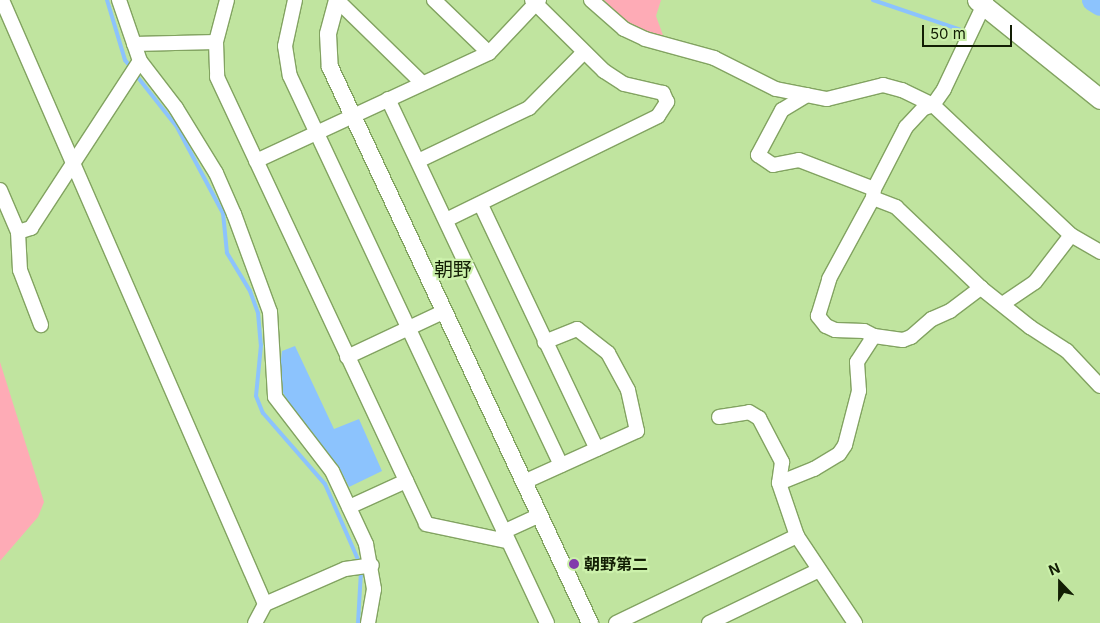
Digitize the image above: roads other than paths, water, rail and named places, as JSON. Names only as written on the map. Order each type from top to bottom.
[{"type":"main road","points":[[982,2],[1100,99]]},
{"type":"street","points":[[2,0],[265,604]]},
{"type":"street","points":[[119,0],[140,62],[176,108],[216,173],[270,312],[275,396],[332,472],[349,507],[372,565],[374,589],[368,623]]},
{"type":"street","points":[[227,0],[216,42],[217,77],[426,524],[505,536],[540,515]]},
{"type":"street","points":[[295,0],[285,46],[286,62],[316,134],[505,536],[548,623]]},
{"type":"street","points":[[422,83],[337,0],[328,34],[330,67],[590,623]]},
{"type":"street","points":[[434,0],[489,53]]},
{"type":"street","points":[[256,161],[489,53],[536,1],[584,52],[624,84],[663,93],[667,102],[664,110],[658,116],[481,205],[446,220]]},
{"type":"street","points":[[593,1],[624,29],[645,39],[714,58],[776,88],[827,99],[883,85],[902,90],[933,106],[941,117],[1071,235],[1100,252]]},
{"type":"street","points":[[933,106],[982,2]]},
{"type":"street","points":[[134,44],[216,42]]},
{"type":"street","points":[[418,161],[529,108],[584,52]]},
{"type":"street","points":[[18,232],[30,228],[72,161],[140,62]]},
{"type":"street","points":[[807,95],[782,110],[758,155],[773,165],[799,160],[873,194],[896,207],[981,288],[1004,304],[1030,327],[1067,351],[1100,386]]},
{"type":"street","points":[[388,99],[562,465]]},
{"type":"street","points":[[933,106],[924,108],[906,127],[829,279],[818,316],[826,326],[835,330],[864,331],[874,336],[903,340],[910,337],[932,319],[950,311],[981,288]]},
{"type":"street","points":[[0,190],[18,232],[20,270],[41,325]]},
{"type":"street","points":[[481,205],[596,449]]},
{"type":"street","points":[[1004,304],[1035,282],[1071,235]]},
{"type":"street","points":[[347,357],[445,311]]},
{"type":"street","points":[[524,482],[636,431],[628,390],[618,367],[608,353],[577,329],[546,342]]},
{"type":"street","points":[[779,483],[814,469],[839,454],[845,445],[859,392],[856,362],[874,336]]},
{"type":"street","points":[[719,416],[749,412],[759,418],[782,462],[779,483],[798,536],[855,623]]},
{"type":"street","points":[[349,507],[406,481]]},
{"type":"street","points":[[617,623],[798,536]]},
{"type":"street","points":[[255,623],[265,604],[345,569],[372,565]]},
{"type":"street","points":[[708,623],[819,570]]},
{"type":"water","points":[[295,346],[334,429],[359,419],[382,471],[349,487],[339,467],[297,415],[283,393],[279,376],[282,351]]},
{"type":"waterway","points":[[107,0],[125,60],[132,69]]},
{"type":"waterway","points":[[873,0],[967,32]]},
{"type":"waterway","points":[[1092,0],[1100,5]]},
{"type":"waterway","points":[[136,75],[177,127],[223,213],[227,253],[250,291],[258,313],[261,345],[256,396],[263,413],[325,484],[360,564]]},
{"type":"waterway","points":[[358,623],[361,571]]},
{"type":"place","name":"朝野第二","points":[[574,564]]},
{"type":"district","name":"朝野","points":[[453,270]]}]
